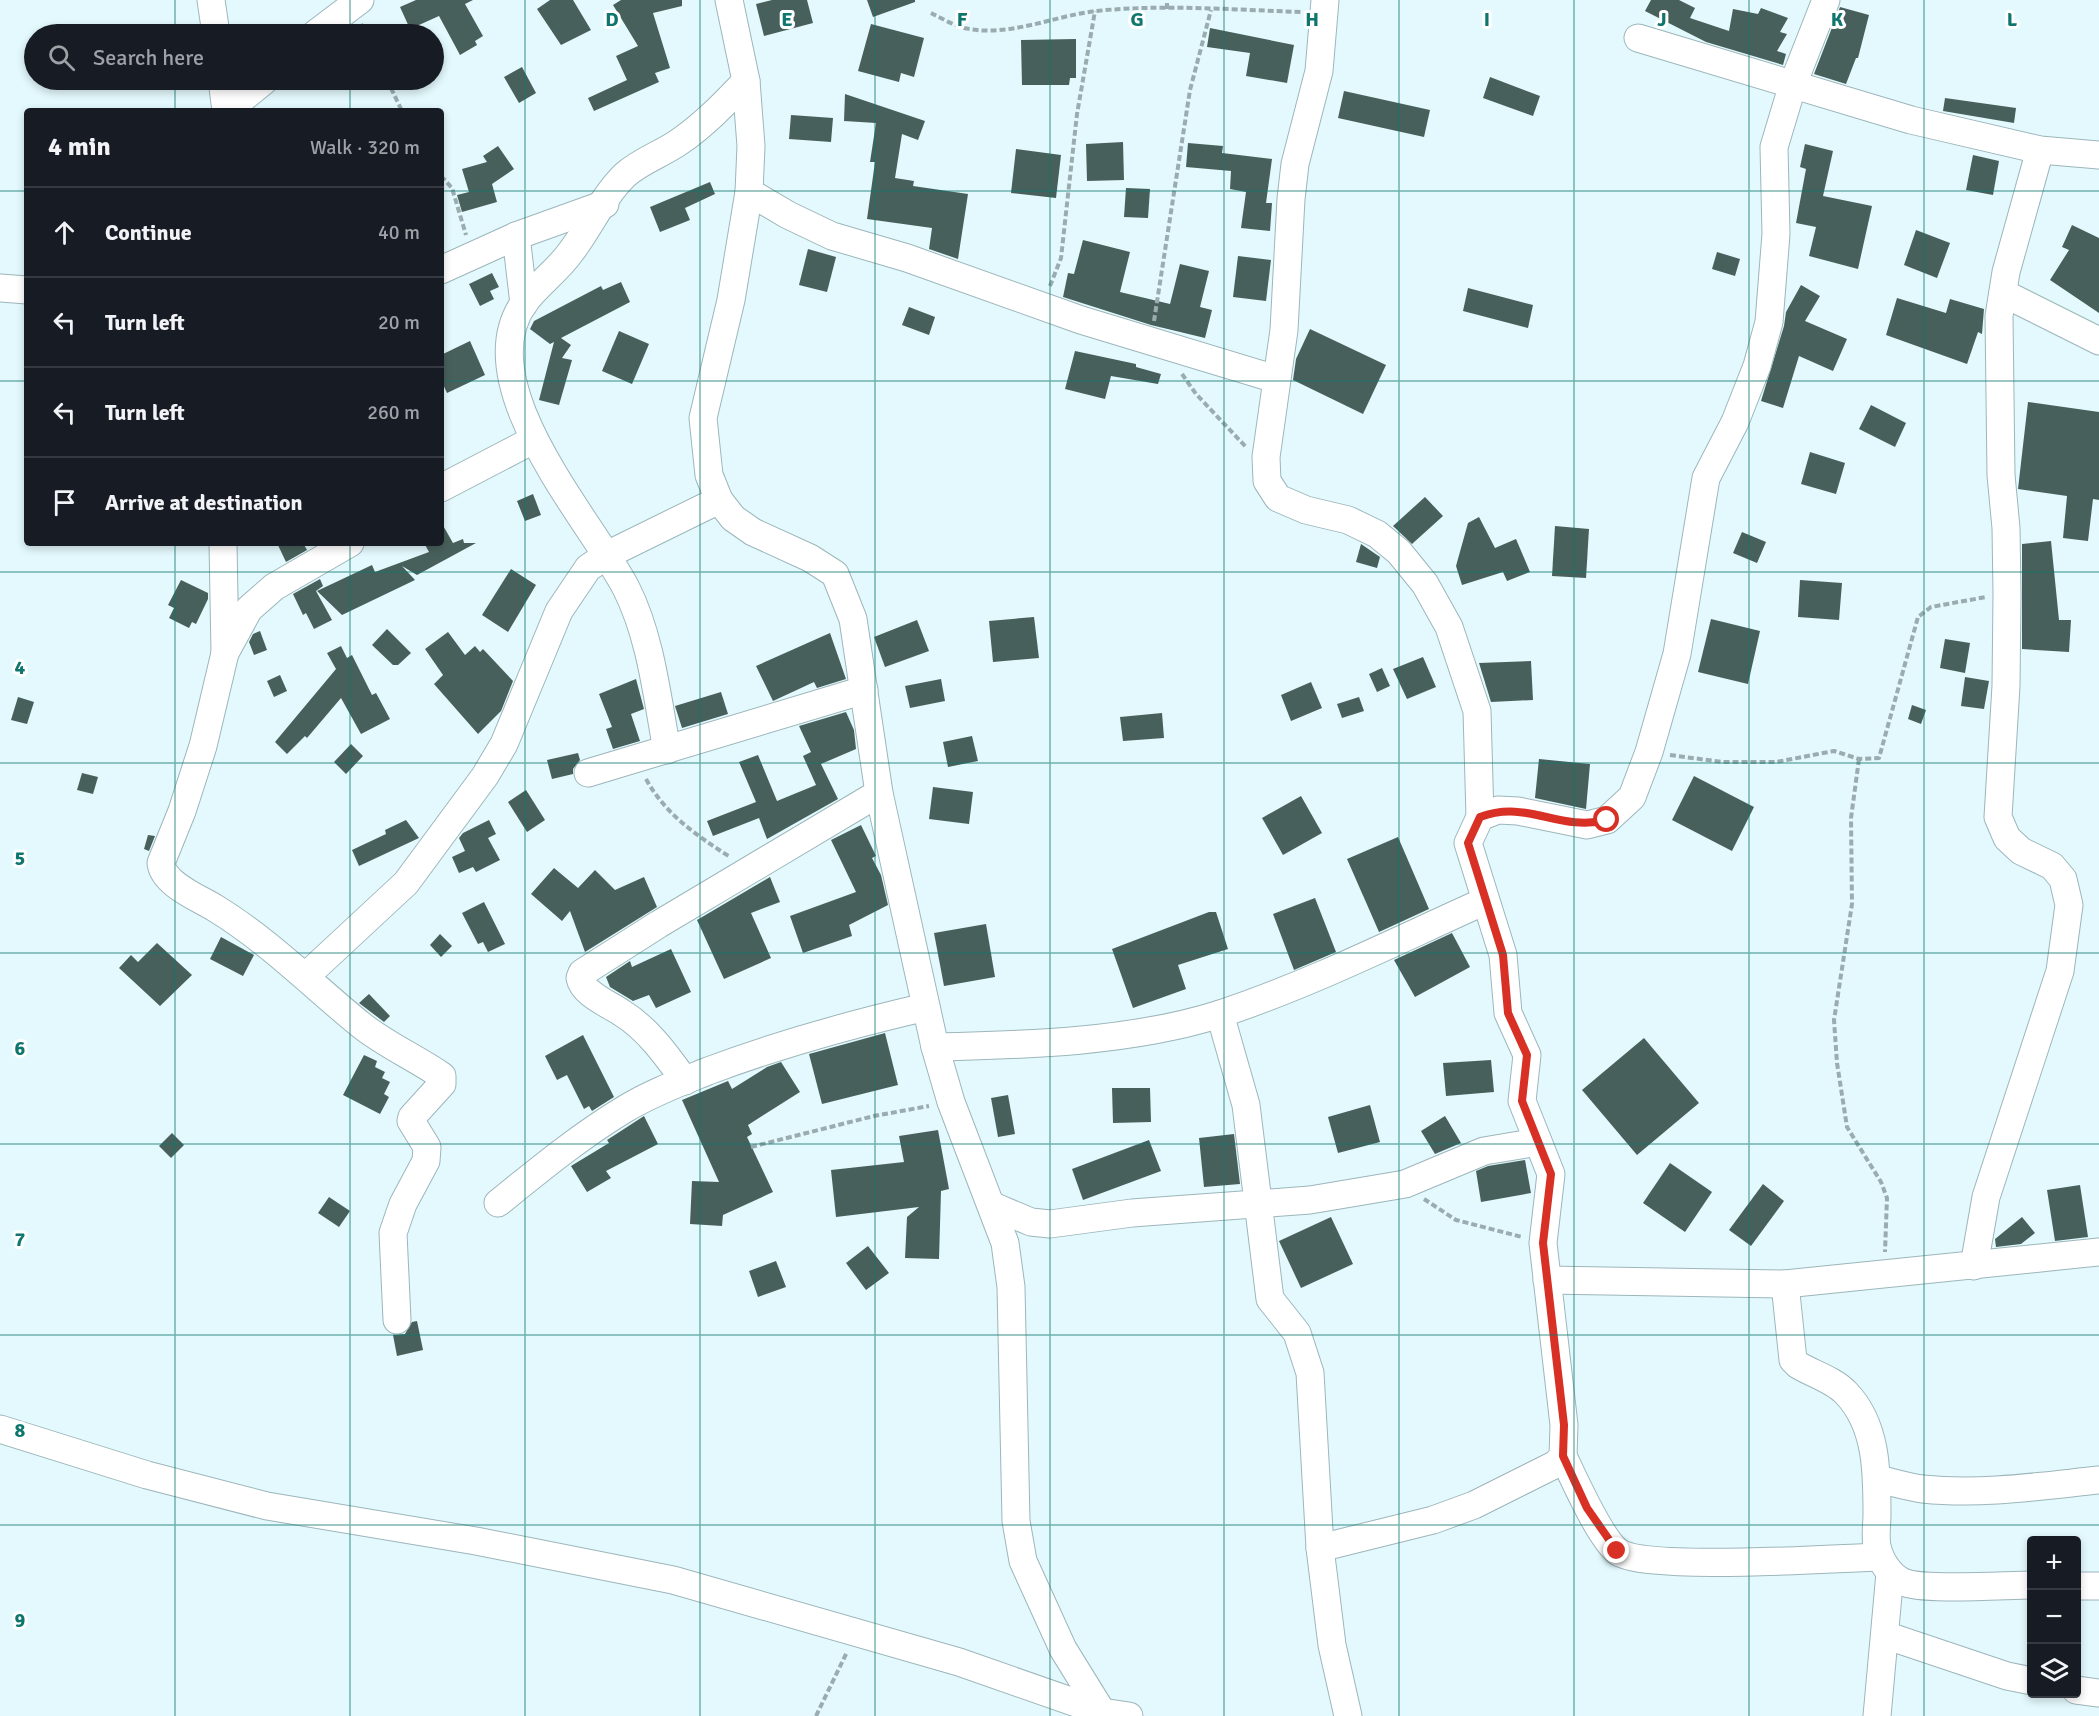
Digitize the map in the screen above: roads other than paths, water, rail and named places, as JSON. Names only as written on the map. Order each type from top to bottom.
[{"type":"street","points":[[211,0],[215,24]]},
{"type":"street","points":[[328,24],[360,0]]},
{"type":"street","points":[[729,0],[746,81],[751,146],[749,192],[731,300],[703,418],[709,475],[719,500],[733,518],[753,532],[810,558],[835,574],[853,619],[879,793],[935,1047],[951,1102],[993,1206],[1005,1243],[1011,1287],[1016,1521],[1023,1561],[1063,1648],[1102,1712]]},
{"type":"street","points":[[1480,817],[1498,810],[1518,811],[1568,823],[1587,825],[1607,820],[1632,797],[1649,752],[1677,654],[1706,478],[1735,422],[1757,366],[1769,322],[1776,234],[1774,147],[1793,84],[1826,0]]},
{"type":"street","points":[[1324,6],[1319,71],[1295,164],[1284,330],[1265,471],[1267,482],[1278,498],[1306,510],[1348,520],[1377,534],[1399,552],[1425,584],[1449,627],[1477,711],[1480,817],[1468,843],[1503,955],[1508,1013],[1527,1055],[1522,1101],[1551,1174],[1543,1243],[1564,1425],[1563,1456],[1587,1508],[1617,1551],[1632,1558],[1669,1563],[1885,1565],[1905,1583],[1928,1586],[2027,1586]]},
{"type":"street","points":[[1638,38],[1911,120],[2040,150],[2099,155]]},
{"type":"street","points":[[667,750],[645,639],[627,590],[533,440],[511,368],[511,342],[524,304],[571,252],[624,176],[695,131],[746,81]]},
{"type":"street","points":[[223,90],[226,108]]},
{"type":"street","points":[[230,108],[252,90]]},
{"type":"street","points":[[1974,1266],[1986,1197],[2060,971],[2069,905],[2063,879],[2052,866],[2021,851],[2007,838],[1998,817],[2006,686],[2007,594],[1998,347],[1999,316],[2006,272],[2040,150]]},
{"type":"street","points":[[749,192],[788,215],[832,236],[907,258],[1041,307],[1157,345],[1276,379]]},
{"type":"street","points":[[444,269],[516,236],[605,204]]},
{"type":"street","points":[[516,236],[524,304]]},
{"type":"street","points":[[0,288],[24,290]]},
{"type":"street","points":[[2003,293],[2099,341]]},
{"type":"street","points":[[444,486],[533,440]]},
{"type":"street","points":[[306,976],[406,883],[463,807],[504,744],[559,611],[577,581],[588,568],[607,555],[719,500]]},
{"type":"street","points":[[223,546],[225,653],[203,746],[182,811],[161,863],[162,870],[172,880],[229,916],[306,976],[362,1026],[431,1068],[444,1080],[411,1121],[427,1147],[426,1161],[404,1204],[393,1233],[397,1320]]},
{"type":"street","points":[[225,653],[249,609],[274,587],[345,546]]},
{"type":"street","points":[[588,773],[864,690]]},
{"type":"street","points":[[685,1081],[658,1044],[625,1015],[584,986],[580,978],[582,973],[879,793]]},
{"type":"street","points":[[935,1047],[1016,1045],[1090,1038],[1165,1028],[1220,1014],[1311,978],[1485,901]]},
{"type":"street","points":[[498,1203],[566,1149],[627,1108],[685,1081],[783,1044],[836,1028],[926,1007]]},
{"type":"street","points":[[1220,1014],[1246,1105],[1260,1203],[1270,1299],[1297,1333],[1310,1373],[1320,1548],[1332,1645],[1348,1716]]},
{"type":"street","points":[[993,1206],[1031,1222],[1050,1224],[1132,1213],[1310,1200],[1405,1184],[1484,1151],[1538,1142]]},
{"type":"street","points":[[1547,1280],[1785,1284],[2099,1252]]},
{"type":"street","points":[[1785,1284],[1793,1360],[1844,1391],[1857,1406],[1866,1424],[1874,1450],[1877,1479],[1877,1546],[1885,1565],[1885,1635],[1876,1716]]},
{"type":"street","points":[[0,1429],[147,1476],[267,1506],[476,1541],[673,1580],[959,1662],[1102,1712],[1129,1716]]},
{"type":"street","points":[[1320,1548],[1433,1520],[1474,1505],[1556,1464],[1563,1456]]},
{"type":"street","points":[[1877,1479],[1921,1488],[1955,1491],[2006,1490],[2099,1480]]},
{"type":"street","points":[[2081,1586],[2099,1586]]},
{"type":"street","points":[[1885,1635],[2007,1676],[2027,1680]]},
{"type":"street","points":[[2081,1691],[2099,1693]]}]
